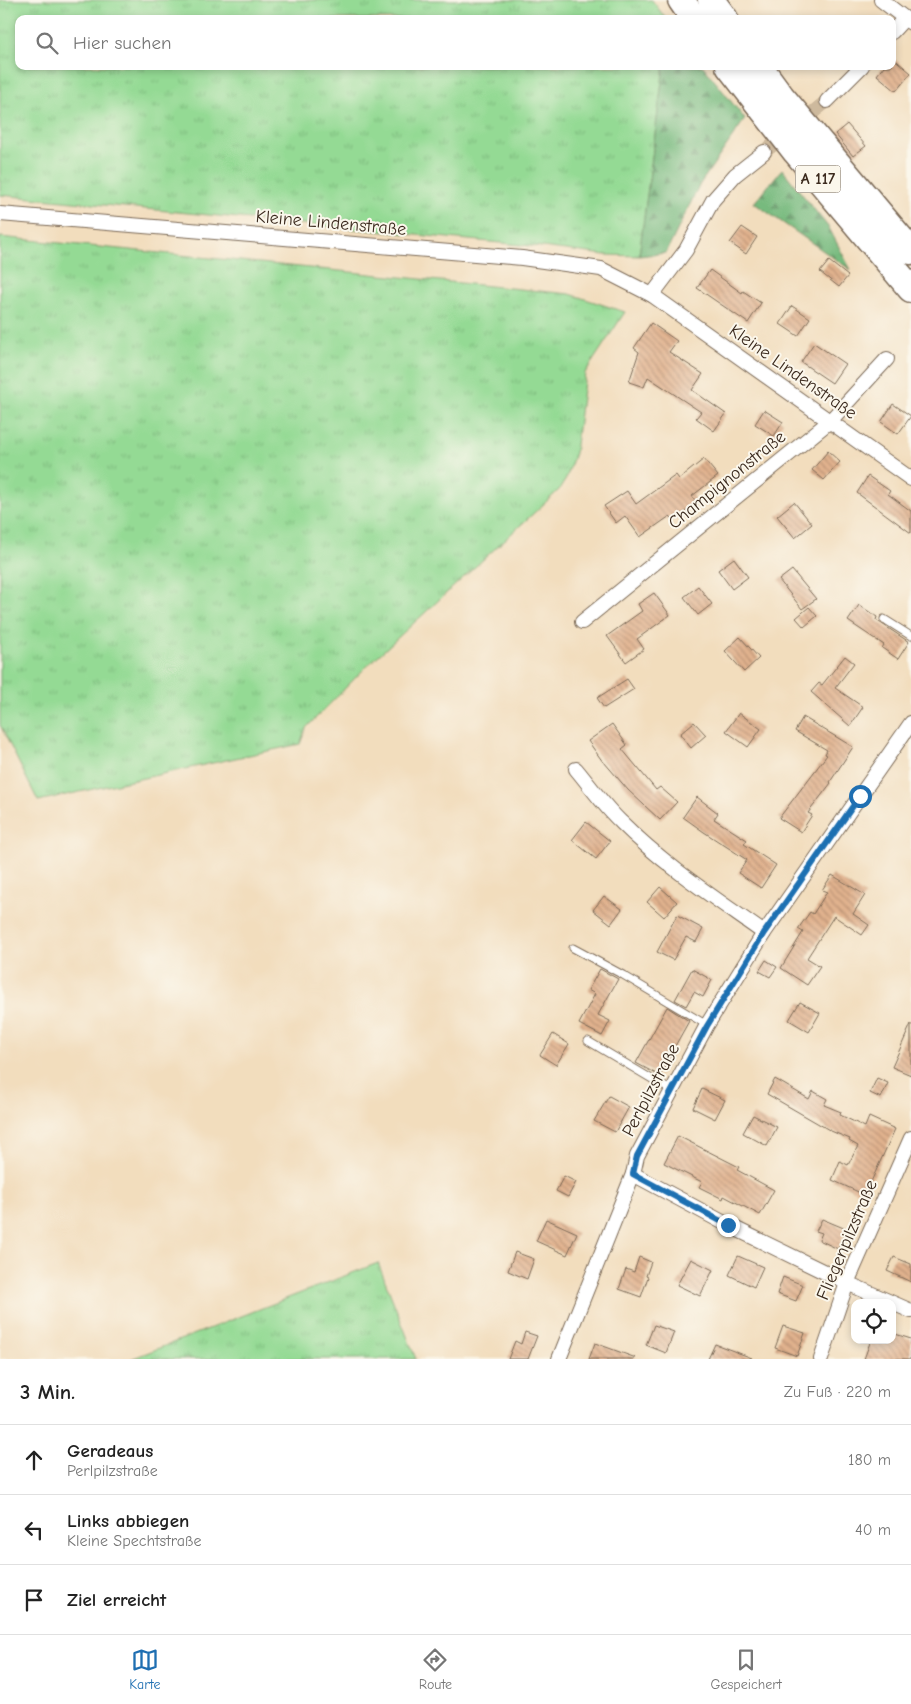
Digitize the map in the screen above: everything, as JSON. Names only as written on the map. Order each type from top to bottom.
[{"type":"highway","points":[[681,0],[691,15]]},
{"type":"highway","points":[[711,0],[722,15]]},
{"type":"highway","name":"A 117","points":[[732,70],[824,186],[911,289]]},
{"type":"highway","name":"A 117","points":[[762,70],[781,96],[911,251]]},
{"type":"street","points":[[881,0],[909,18],[896,29]]},
{"type":"street","points":[[827,101],[858,70]]},
{"type":"street","points":[[652,295],[686,250],[713,200],[735,175],[764,152]]},
{"type":"street","name":"Kleine Lindenstraße","points":[[0,214],[522,258],[601,269],[652,295],[911,479]]},
{"type":"street","name":"Champignonstraße","points":[[582,622],[830,421],[887,359]]},
{"type":"street","name":"Perlpilzstraße","points":[[559,1359],[633,1174],[637,1156],[707,1026],[764,933],[911,723]]},
{"type":"street","points":[[576,769],[621,822],[644,843],[686,878],[764,933]]},
{"type":"street","name":"Fliegenpilzstraße","points":[[821,1359],[847,1282],[911,1138]]},
{"type":"street","points":[[633,1174],[728,1225],[911,1311]]},
{"type":"lane","points":[[884,619],[911,636]]},
{"type":"lane","points":[[572,948],[623,975],[707,1026]]},
{"type":"lane","points":[[588,1041],[672,1091]]},
{"type":"green space","points":[[0,0],[652,0],[663,15],[15,15],[15,70],[663,70],[639,256],[605,255],[542,247],[0,195]]},
{"type":"green space","points":[[663,70],[706,70],[745,119],[700,184],[666,253],[639,256]]},
{"type":"green space","points":[[782,169],[829,228],[851,270],[754,203]]},
{"type":"green space","points":[[0,237],[570,294],[625,312],[585,373],[575,453],[566,479],[559,490],[368,665],[306,728],[300,744],[38,801],[0,725]]},
{"type":"green space","points":[[378,1263],[416,1359],[131,1359]]},
{"type":"building","points":[[896,60],[911,73],[896,91],[877,75],[881,70],[896,70]]},
{"type":"building","points":[[847,124],[866,146],[853,156],[835,134]]},
{"type":"building","points":[[742,227],[757,237],[746,254],[730,243]]},
{"type":"building","points":[[829,261],[848,276],[839,287],[820,272]]},
{"type":"building","points":[[710,270],[742,293],[743,291],[761,303],[748,323],[697,288]]},
{"type":"building","points":[[792,306],[810,318],[798,336],[780,324]]},
{"type":"building","points":[[651,323],[677,341],[669,352],[703,374],[692,390],[726,414],[714,431],[696,418],[701,412],[648,377],[644,387],[629,382],[639,352],[634,348]]},
{"type":"building","points":[[814,343],[845,364],[832,383],[801,362]]},
{"type":"building","points":[[893,404],[911,416],[898,434],[881,422]]},
{"type":"building","points":[[764,410],[783,422],[774,436],[755,424]]},
{"type":"building","points":[[828,451],[840,462],[824,480],[812,470]]},
{"type":"building","points":[[704,459],[718,476],[692,496],[697,503],[674,520],[670,516],[640,537],[625,516],[616,523],[604,506],[627,491],[636,504],[676,475],[679,479]]},
{"type":"building","points":[[868,476],[890,491],[888,494],[911,511],[911,533],[857,493]]},
{"type":"building","points":[[794,502],[812,524],[795,538],[777,516]]},
{"type":"building","points":[[734,558],[748,577],[732,589],[718,570]]},
{"type":"building","points":[[792,570],[816,599],[802,609],[779,580]]},
{"type":"building","points":[[698,586],[712,604],[698,615],[684,597]]},
{"type":"building","points":[[654,593],[670,615],[637,639],[644,649],[626,662],[607,636],[642,611],[638,604]]},
{"type":"building","points":[[859,605],[877,617],[876,620],[909,642],[898,659],[882,648],[884,645],[848,621]]},
{"type":"building","points":[[809,607],[817,616],[804,627],[796,618]]},
{"type":"building","points":[[740,637],[759,658],[744,672],[725,651]]},
{"type":"building","points":[[845,656],[854,663],[835,688],[863,707],[850,726],[811,692],[819,683],[822,685]]},
{"type":"building","points":[[627,679],[634,689],[604,708],[597,698]]},
{"type":"building","points":[[739,713],[761,729],[748,747],[726,731]]},
{"type":"building","points":[[803,717],[853,747],[831,783],[808,813],[812,815],[801,832],[779,818],[827,755],[825,754],[827,750],[795,731]]},
{"type":"building","points":[[694,722],[706,735],[691,748],[680,734]]},
{"type":"building","points":[[612,724],[627,745],[622,749],[656,790],[660,787],[677,802],[660,820],[628,790],[603,762],[588,741]]},
{"type":"building","points":[[697,797],[718,813],[714,819],[747,840],[744,844],[776,865],[761,888],[738,873],[747,860],[683,817]]},
{"type":"building","points":[[586,822],[610,841],[596,859],[572,840]]},
{"type":"building","points":[[832,875],[865,895],[853,914],[869,925],[862,935],[834,916],[807,958],[820,966],[807,985],[781,968],[803,932],[798,929],[810,912],[813,914],[827,892],[822,890]]},
{"type":"building","points":[[660,887],[677,902],[664,917],[647,902]]},
{"type":"building","points":[[604,896],[622,909],[611,924],[593,910]]},
{"type":"building","points":[[677,915],[703,929],[696,942],[686,937],[673,960],[657,952]]},
{"type":"building","points":[[766,960],[777,967],[770,977],[759,971]]},
{"type":"building","points":[[600,969],[618,979],[598,1015],[610,1021],[602,1036],[579,1024],[595,994],[588,990]]},
{"type":"building","points":[[692,969],[712,980],[703,997],[694,992],[686,1006],[675,1000]]},
{"type":"building","points":[[800,1002],[820,1013],[809,1032],[789,1020]]},
{"type":"building","points":[[667,1007],[689,1021],[660,1076],[636,1063]]},
{"type":"building","points":[[911,1024],[911,1075],[892,1067]]},
{"type":"building","points":[[553,1034],[569,1044],[556,1065],[540,1055]]},
{"type":"building","points":[[877,1078],[888,1083],[881,1098],[870,1093]]},
{"type":"building","points":[[775,1079],[809,1099],[813,1091],[827,1099],[824,1105],[841,1112],[840,1115],[865,1127],[869,1117],[895,1129],[865,1195],[832,1180],[840,1161],[848,1165],[858,1146],[849,1141],[850,1139],[831,1131],[767,1094]]},
{"type":"building","points":[[702,1089],[725,1100],[715,1119],[693,1108]]},
{"type":"building","points":[[609,1096],[629,1107],[615,1132],[594,1121]]},
{"type":"building","points":[[753,1115],[777,1127],[767,1146],[743,1133]]},
{"type":"building","points":[[678,1136],[739,1167],[737,1170],[774,1190],[760,1215],[724,1196],[723,1199],[699,1187],[702,1182],[664,1163]]},
{"type":"building","points":[[564,1176],[576,1182],[568,1197],[556,1191]]},
{"type":"building","points":[[546,1219],[577,1233],[567,1255],[536,1241]]},
{"type":"building","points":[[822,1219],[846,1229],[838,1249],[819,1240],[822,1233],[816,1231]]},
{"type":"building","points":[[515,1252],[534,1259],[527,1279],[508,1271]]},
{"type":"building","points":[[738,1256],[763,1267],[754,1287],[729,1275]]},
{"type":"building","points":[[639,1257],[651,1262],[641,1297],[619,1289],[626,1269],[634,1272]]},
{"type":"building","points":[[894,1257],[911,1264],[911,1282],[887,1271]]},
{"type":"building","points":[[691,1259],[713,1270],[700,1296],[677,1285]]},
{"type":"building","points":[[783,1277],[803,1285],[796,1301],[777,1294]]},
{"type":"building","points":[[654,1325],[674,1332],[666,1353],[646,1345]]},
{"type":"building","points":[[783,1326],[805,1333],[797,1356],[775,1348]]},
{"type":"building","points":[[525,1332],[537,1336],[528,1359],[508,1359],[515,1341],[521,1344]]},
{"type":"building","points":[[896,1334],[911,1339],[911,1359],[864,1359],[870,1344],[896,1344]]},
{"type":"building","points":[[595,1343],[636,1358],[589,1359]]},
{"type":"building","points":[[715,1344],[752,1358],[708,1359]]},
{"type":"tunnel","points":[[764,152],[827,101]]},
{"type":"route","points":[[728,1225],[633,1174],[637,1156],[707,1026],[764,933],[860,796]]}]
